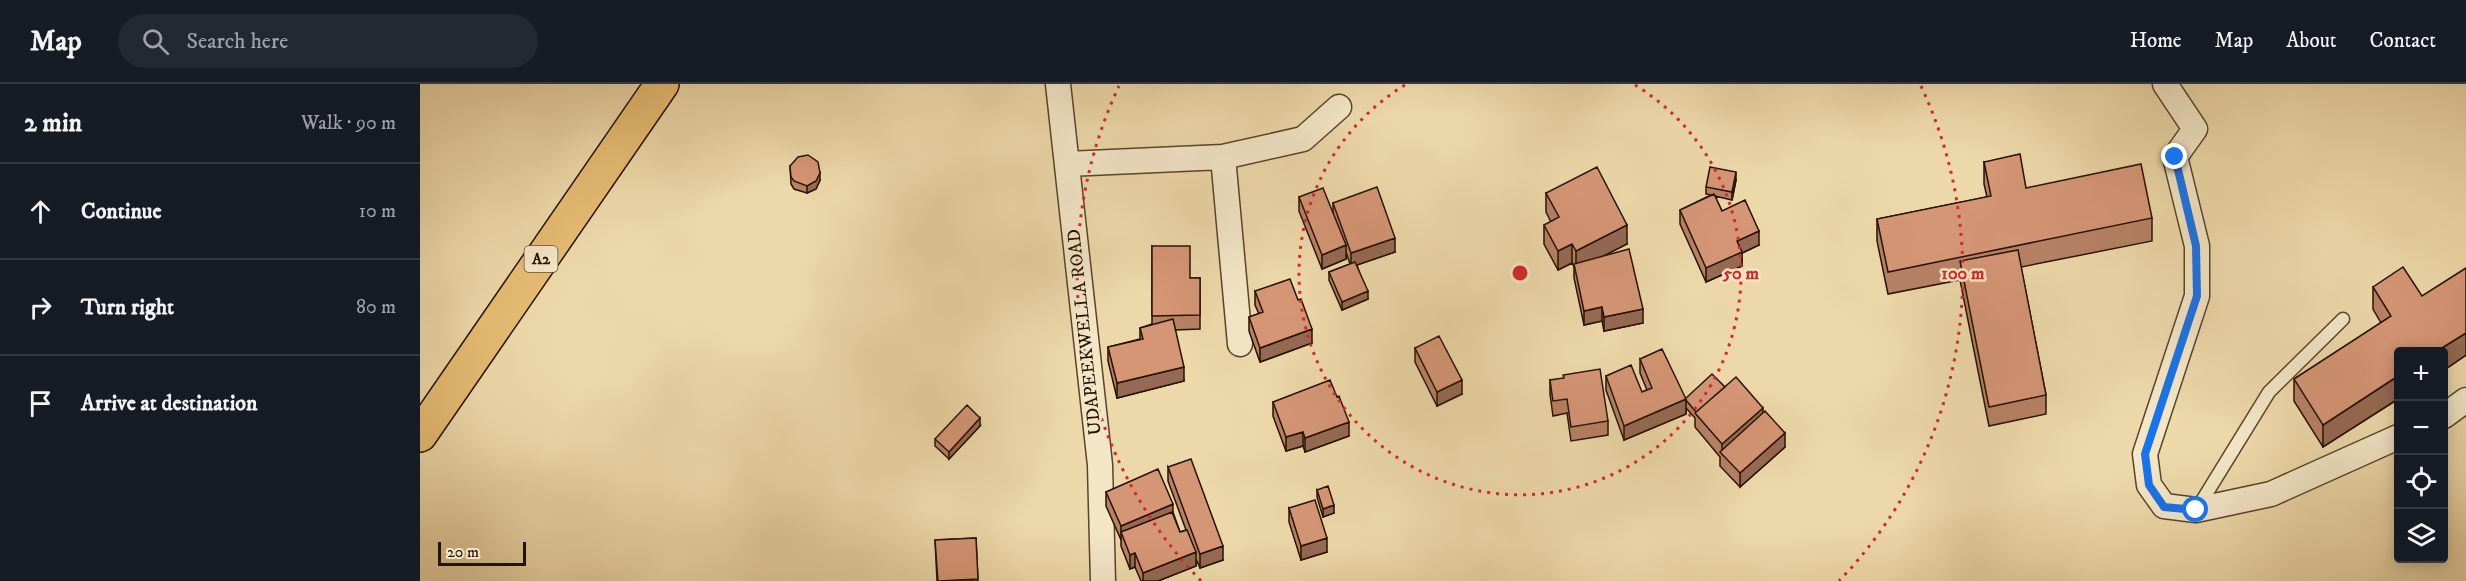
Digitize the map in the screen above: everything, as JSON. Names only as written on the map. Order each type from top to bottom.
[{"type":"highway","name":"A2","points":[[420,433],[662,84]]},
{"type":"street","name":"UDAPEEKWELLA ROAD","points":[[1058,84],[1100,465],[1103,581]]},
{"type":"street","points":[[2165,84],[2195,129],[2175,157],[2196,246],[2197,296],[2145,454],[2149,485],[2164,507],[2196,510],[2271,494],[2394,439]]},
{"type":"street","points":[[1067,164],[1222,157],[1303,139],[1339,107]]},
{"type":"street","points":[[1222,157],[1240,344]]},
{"type":"street","points":[[2448,414],[2466,400]]},
{"type":"lane","points":[[2196,510],[2269,392],[2343,319]]},
{"type":"building","points":[[2020,154],[2026,188],[2141,164],[2152,218],[1888,272],[1877,219],[1991,196],[1984,162]]},
{"type":"building","points":[[808,155],[818,162],[820,173],[816,181],[807,186],[794,181],[791,177],[790,166],[798,157]]},
{"type":"building","points":[[1597,167],[1627,225],[1576,251],[1572,244],[1558,251],[1544,225],[1559,217],[1546,193]]},
{"type":"building","points":[[1710,167],[1736,172],[1732,192],[1706,187]]},
{"type":"building","points":[[1377,187],[1395,238],[1351,253],[1333,203]]},
{"type":"building","points":[[1323,188],[1346,245],[1322,255],[1299,197]]},
{"type":"building","points":[[1714,194],[1722,211],[1745,200],[1759,231],[1737,241],[1742,252],[1706,268],[1680,210]]},
{"type":"building","points":[[1152,246],[1190,246],[1190,278],[1200,278],[1200,315],[1152,316]]},
{"type":"building","points":[[1629,249],[1643,309],[1604,317],[1602,307],[1584,311],[1574,264]]},
{"type":"building","points":[[2018,250],[2046,395],[1989,407],[1960,261]]},
{"type":"building","points":[[1355,262],[1368,291],[1342,302],[1329,272]]},
{"type":"building","points":[[2403,267],[2422,296],[2466,268],[2466,333],[2443,347],[2394,347],[2394,379],[2323,425],[2294,379],[2391,316],[2373,287]]},
{"type":"building","points":[[1290,279],[1298,300],[1301,299],[1312,329],[1260,348],[1249,317],[1263,312],[1255,291]]},
{"type":"building","points":[[1173,319],[1184,367],[1117,383],[1108,347],[1143,339],[1140,328]]},
{"type":"building","points":[[1439,336],[1462,380],[1437,392],[1415,348]]},
{"type":"building","points":[[1662,349],[1686,399],[1624,426],[1606,376],[1631,365],[1642,392],[1652,388],[1640,359]]},
{"type":"building","points":[[1600,369],[1608,421],[1571,427],[1567,399],[1553,401],[1550,380],[1564,378],[1563,375]]},
{"type":"building","points":[[1712,374],[1725,387],[1696,412],[1685,399]]},
{"type":"building","points":[[1736,377],[1763,408],[1722,444],[1695,413]]},
{"type":"building","points":[[1330,380],[1349,422],[1305,438],[1303,432],[1286,437],[1273,402]]},
{"type":"building","points":[[967,405],[980,418],[949,452],[935,439]]},
{"type":"building","points":[[1765,411],[1785,433],[1740,473],[1720,452]]},
{"type":"building","points":[[1191,459],[1223,546],[1200,554],[1168,467]]},
{"type":"building","points":[[1158,469],[1173,504],[1121,526],[1106,492]]},
{"type":"building","points":[[1328,486],[1334,505],[1323,509],[1317,490]]},
{"type":"building","points":[[1315,500],[1327,538],[1301,546],[1289,508]]},
{"type":"building","points":[[1172,512],[1180,532],[1187,530],[1196,552],[1143,573],[1135,553],[1130,555],[1121,532]]},
{"type":"building","points":[[976,538],[978,579],[938,581],[935,540]]},
{"type":"route","points":[[2175,157],[2196,246],[2197,296],[2145,454],[2149,485],[2164,507],[2196,510]]}]
